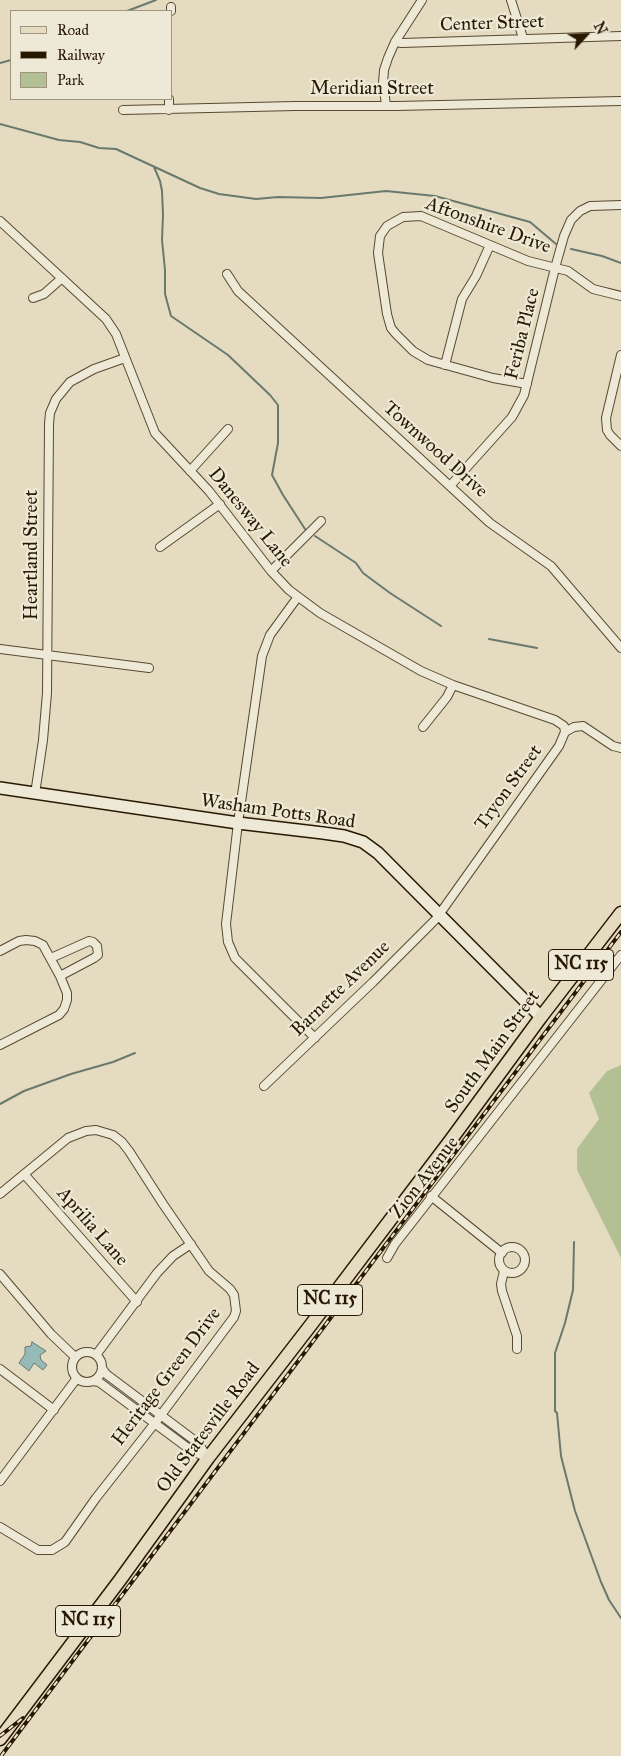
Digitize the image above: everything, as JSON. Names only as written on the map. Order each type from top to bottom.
[{"type":"main road","name":"South Main Street","points":[[450,1141],[541,1016],[621,913]]},
{"type":"main road","name":"Old Statesville Road","points":[[0,1739],[120,1580],[208,1458],[450,1141]]},
{"type":"street","points":[[386,106],[383,83],[384,70],[395,42],[422,0]]},
{"type":"street","points":[[511,0],[523,38]]},
{"type":"street","name":"Center Street","points":[[395,42],[621,36]]},
{"type":"street","points":[[169,110],[170,100]]},
{"type":"street","name":"Meridian Street","points":[[123,110],[621,101]]},
{"type":"street","name":"Feriba Place","points":[[450,486],[512,417],[524,395],[567,227],[580,210],[590,206],[621,205]]},
{"type":"street","name":"Aftonshire Drive","points":[[527,384],[428,360],[413,351],[391,328],[387,314],[378,253],[380,236],[392,222],[403,217],[414,216],[432,220],[528,261],[568,272],[593,289],[621,296]]},
{"type":"street","name":"Danesway Lane","points":[[0,221],[106,319],[116,334],[155,433],[220,504],[270,571],[298,598],[335,622],[403,661],[453,685],[555,720],[564,726],[565,732]]},
{"type":"street","points":[[445,365],[462,299],[476,276],[490,245]]},
{"type":"street","name":"Townwood Drive","points":[[227,274],[238,291],[450,486],[497,528],[551,566],[621,648]]},
{"type":"street","points":[[33,298],[44,294],[62,278]]},
{"type":"street","points":[[621,355],[606,418],[607,430],[621,446]]},
{"type":"street","name":"Heartland Street","points":[[35,794],[45,722],[50,413],[56,399],[70,382],[94,369],[125,358]]},
{"type":"street","points":[[190,471],[228,430]]},
{"type":"street","points":[[160,547],[220,504]]},
{"type":"street","points":[[270,571],[321,521]]},
{"type":"street","points":[[298,598],[270,635],[262,656],[238,823],[226,918],[226,934],[231,950],[240,963],[315,1038]]},
{"type":"street","points":[[0,649],[149,668]]},
{"type":"street","points":[[423,727],[447,697],[453,685]]},
{"type":"street","points":[[565,732],[574,727],[583,726],[613,746],[621,748]]},
{"type":"street","name":"Tryon Street","points":[[439,914],[559,746],[565,732]]},
{"type":"street","name":"Washam Potts Road","points":[[0,788],[238,823],[344,836],[363,842],[378,853],[541,1016]]},
{"type":"street","name":"Barnette Avenue","points":[[264,1086],[421,934],[439,914]]},
{"type":"street","points":[[0,951],[19,941],[34,941],[43,945],[67,993],[64,1009],[59,1015],[0,1045]]},
{"type":"street","points":[[51,958],[89,941],[97,946],[98,955],[60,976]]},
{"type":"street","name":"Zion Avenue","points":[[387,1258],[394,1244],[431,1196],[621,955]]},
{"type":"street","name":"Heritage Green Drive","points":[[0,1194],[63,1141],[76,1134],[96,1130],[113,1135],[129,1150],[209,1271],[230,1289],[234,1295],[236,1311],[234,1317],[155,1423],[96,1498],[71,1534],[59,1546],[44,1551],[38,1550],[0,1527]]},
{"type":"street","name":"Aprilia Lane","points":[[24,1174],[137,1302]]},
{"type":"street","points":[[431,1196],[502,1253]]},
{"type":"street","points":[[96,1355],[157,1273],[173,1256],[191,1244]]},
{"type":"street","points":[[504,1271],[510,1273],[518,1272],[524,1266],[523,1254],[516,1248],[508,1248],[502,1253],[499,1262],[504,1271],[501,1284],[502,1291],[517,1336],[516,1349]]},
{"type":"street","points":[[0,1274],[51,1334],[75,1357]]},
{"type":"street","points":[[102,1368],[98,1378],[82,1381],[72,1368],[75,1357],[80,1353],[86,1352],[96,1355],[106,1374],[198,1443],[208,1458]]},
{"type":"street","points":[[0,1369],[54,1410]]},
{"type":"street","points":[[0,1480],[78,1378]]},
{"type":"street","points":[[93,1380],[99,1382],[192,1451],[208,1458]]},
{"type":"green space","points":[[621,1065],[621,1258],[577,1170],[577,1149],[599,1119],[589,1093],[607,1071]]},
{"type":"water","points":[[32,1342],[46,1351],[40,1355],[41,1360],[47,1365],[43,1370],[34,1363],[29,1371],[19,1363],[25,1354],[25,1347],[31,1346]]},
{"type":"waterway","points":[[130,10],[156,0]]},
{"type":"waterway","points":[[0,63],[10,60]]},
{"type":"waterway","points":[[0,124],[59,140],[80,142],[99,148],[116,149],[200,188],[219,194],[256,199],[278,197],[321,198],[386,191],[435,196],[530,222],[556,244]]},
{"type":"waterway","points":[[154,167],[162,191],[165,294],[171,316],[228,355],[278,405],[278,443],[272,475],[305,529]]},
{"type":"waterway","points":[[571,249],[602,256],[621,263]]},
{"type":"waterway","points":[[315,536],[356,563],[363,573],[390,593],[441,626]]},
{"type":"waterway","points":[[489,639],[537,648]]},
{"type":"waterway","points":[[0,1104],[24,1091],[135,1053]]},
{"type":"waterway","points":[[574,1242],[573,1290],[555,1353],[555,1411],[557,1413],[561,1456],[575,1511],[601,1582],[609,1600],[621,1618]]},
{"type":"railway","points":[[1,1756],[621,932]]},
{"type":"railway","points":[[0,1736],[23,1718]]}]
